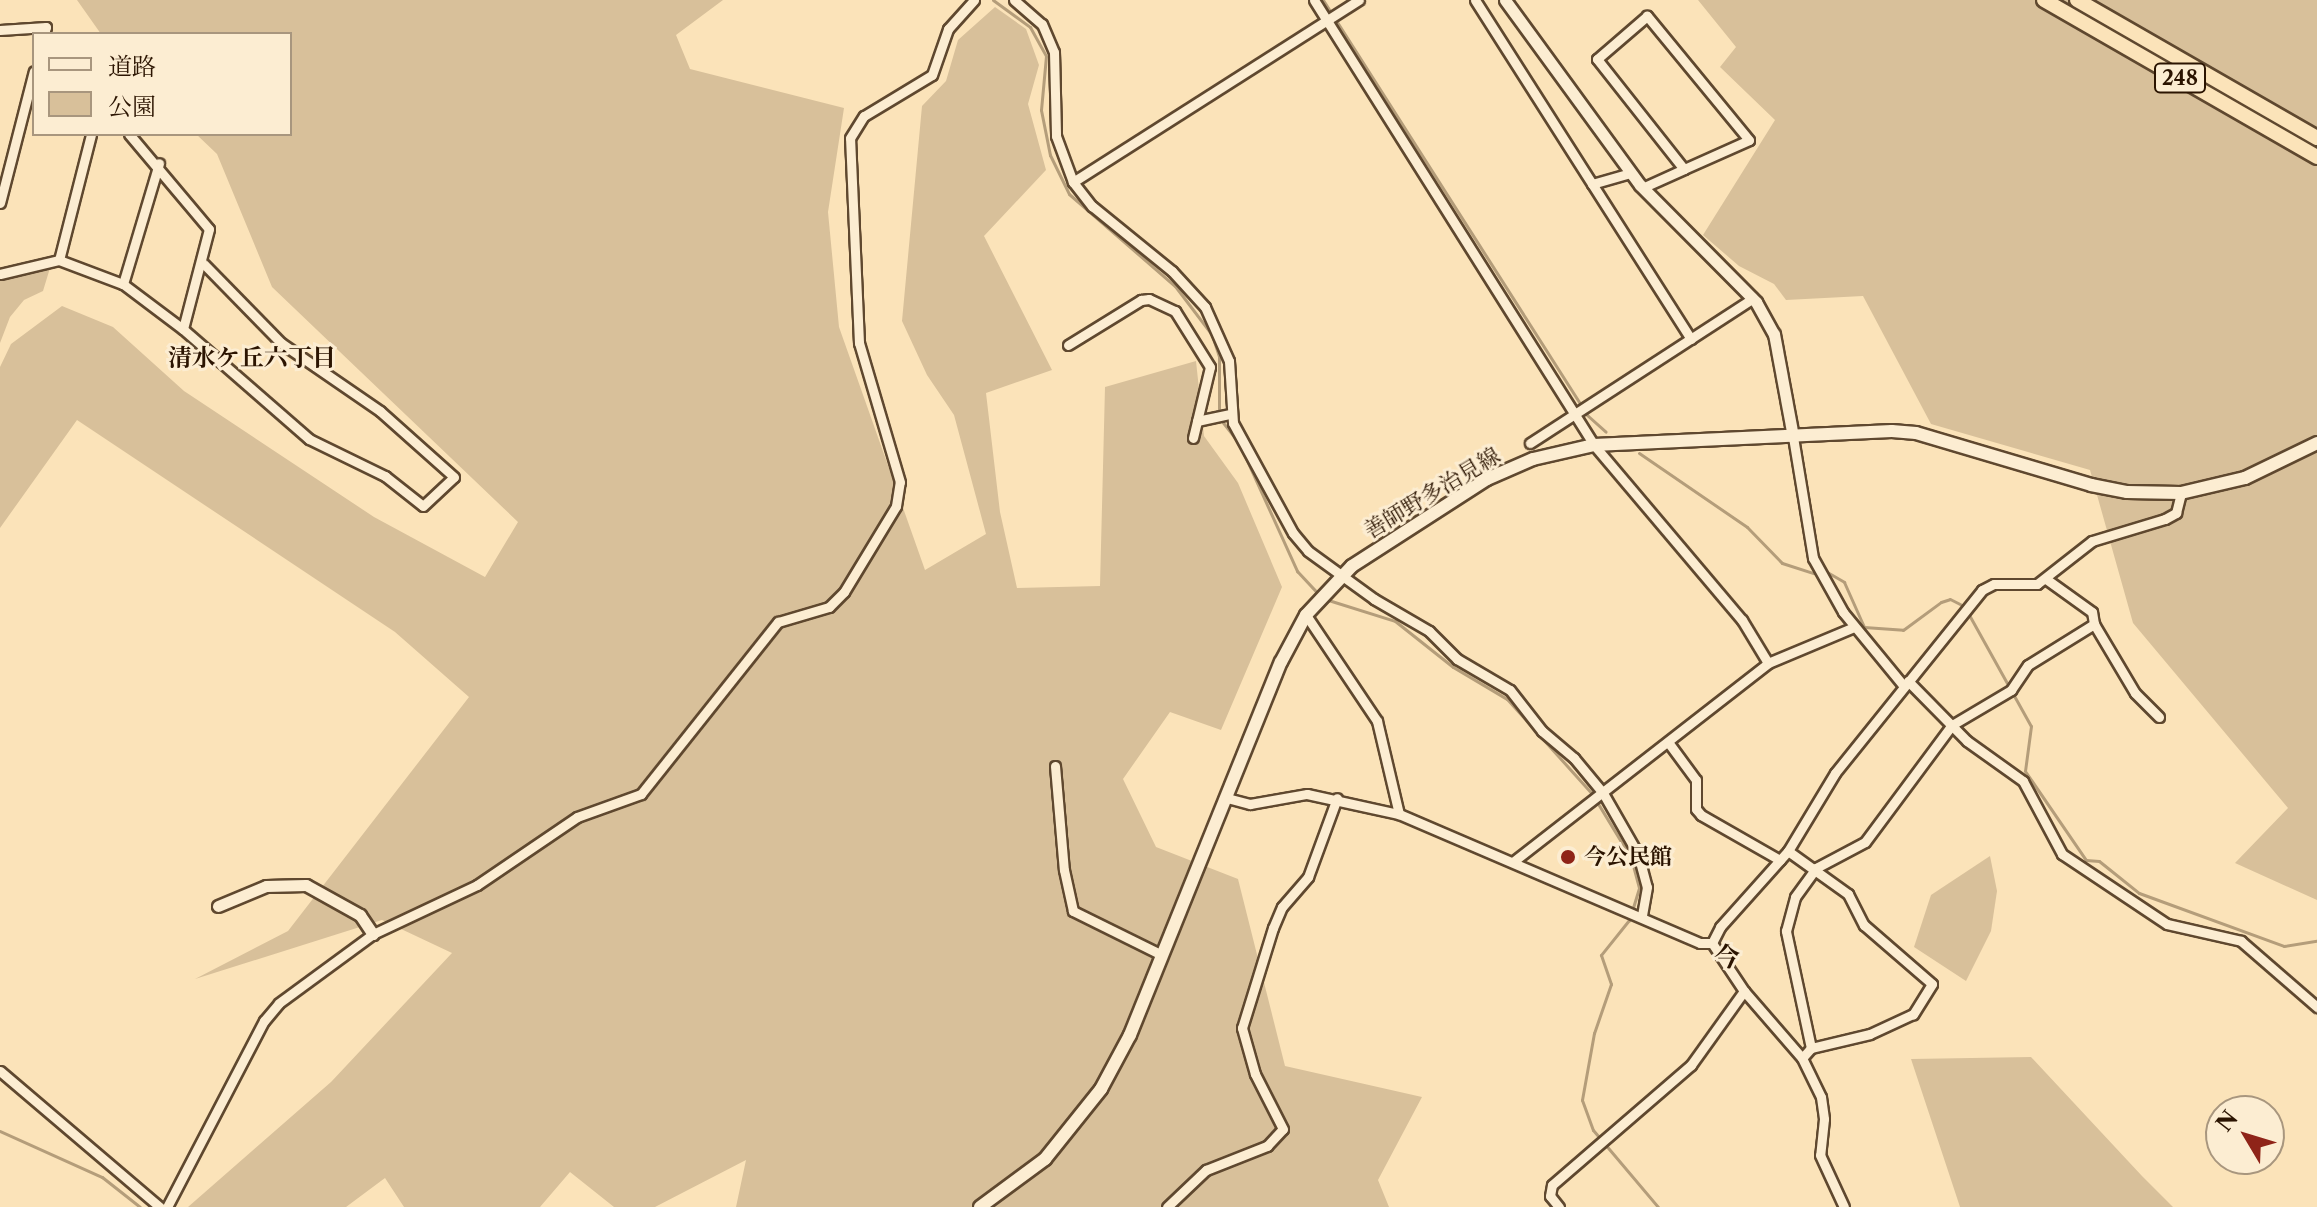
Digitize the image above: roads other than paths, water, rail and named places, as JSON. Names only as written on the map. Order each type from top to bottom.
[{"type":"highway","name":"248","points":[[2044,0],[2317,157]]},
{"type":"highway","name":"248","points":[[2077,0],[2317,138]]},
{"type":"main road","name":"善師野多治見線","points":[[980,1207],[1045,1159],[1086,1114],[1130,1035],[1281,662],[1306,615],[1342,574],[1499,473],[1594,445],[1916,433],[2091,485],[2127,492],[2181,493],[2245,478],[2317,443]]},
{"type":"street","points":[[167,1207],[264,1021],[279,1003],[373,934],[477,885],[577,817],[641,794],[778,622],[829,607],[844,592],[890,518],[900,482],[859,343],[850,138],[864,116],[932,75],[948,29],[974,0]]},
{"type":"street","points":[[1014,0],[1042,24],[1054,52],[1056,136],[1073,182],[1092,206],[1190,288],[1220,334],[1229,366],[1229,415],[1293,533],[1342,574],[1429,631],[1457,659],[1510,690],[1602,794],[1638,854],[1647,887],[1642,916]]},
{"type":"street","points":[[1314,0],[1594,445],[1742,620],[1768,663]]},
{"type":"street","points":[[1073,182],[1359,0]]},
{"type":"street","points":[[1475,0],[1691,339]]},
{"type":"street","points":[[1505,0],[1642,188],[1753,298],[1774,334],[1793,437],[1805,535],[1854,627],[1905,683],[1991,762],[2023,781],[2062,854],[2167,924],[2241,941],[2317,1007]]},
{"type":"street","points":[[1642,188],[1749,140],[1647,16],[1597,59],[1684,169]]},
{"type":"street","points":[[0,30],[46,27],[45,32]]},
{"type":"street","points":[[0,203],[32,79]]},
{"type":"street","points":[[59,260],[90,136]]},
{"type":"street","points":[[131,136],[159,163],[209,229],[204,264],[183,329]]},
{"type":"street","points":[[123,284],[159,163]]},
{"type":"street","points":[[1592,184],[1630,173]]},
{"type":"street","points":[[0,274],[59,260],[123,284],[183,329],[309,439],[385,476],[423,506],[454,477],[391,420],[281,343],[204,264]]},
{"type":"street","points":[[1530,443],[1753,298]]},
{"type":"street","points":[[1068,345],[1149,299],[1175,311],[1210,367],[1193,438]]},
{"type":"street","points":[[1210,367],[1229,366]]},
{"type":"street","points":[[1197,421],[1229,415]]},
{"type":"street","points":[[1712,943],[1720,927],[1788,851],[1812,803],[1982,590],[1994,584],[2020,587],[2046,579],[2092,541],[2176,513],[2181,493]]},
{"type":"street","points":[[2046,579],[2092,612],[2094,624],[2135,693],[2159,717]]},
{"type":"street","points":[[1306,615],[1377,721],[1399,814]]},
{"type":"street","points":[[1811,1048],[1786,931],[1795,897],[1816,868],[1865,842],[1952,725],[2011,690],[2028,665],[2094,624]]},
{"type":"street","points":[[1514,861],[1768,663],[1854,627]]},
{"type":"street","points":[[1668,742],[1696,780],[1696,809],[1701,815],[1780,860]]},
{"type":"street","points":[[1055,766],[1064,870],[1073,911],[1162,955]]},
{"type":"street","points":[[1227,798],[1250,804],[1298,795],[1337,798],[1399,814],[1700,943],[1712,943]]},
{"type":"street","points":[[1167,1207],[1206,1170],[1267,1146],[1283,1129],[1255,1074],[1242,1028],[1273,928],[1282,907],[1308,877],[1337,798]]},
{"type":"street","points":[[1788,851],[1816,868],[1848,894],[1864,925],[1932,984],[1913,1014],[1870,1034],[1811,1048],[1802,1058]]},
{"type":"street","points":[[218,906],[266,886],[306,885],[360,915],[373,934]]},
{"type":"street","points":[[1712,943],[1744,991],[1802,1058],[1821,1097],[1820,1155],[1844,1207]]},
{"type":"street","points":[[1559,1207],[1550,1196],[1552,1185],[1691,1065],[1744,991]]},
{"type":"street","points":[[0,1071],[160,1207]]},
{"type":"waterway","points":[[993,0],[1030,27],[1046,56],[1041,110],[1050,155],[1069,194],[1175,286],[1212,335],[1219,357],[1219,412]]},
{"type":"waterway","points":[[1323,0],[1587,415],[1606,432]]},
{"type":"waterway","points":[[1221,420],[1239,443],[1297,571],[1319,595]]},
{"type":"waterway","points":[[1639,453],[1747,527],[1782,563],[1813,573]]},
{"type":"waterway","points":[[1827,572],[1844,582],[1864,627],[1903,630],[1941,602],[1950,599],[1964,606]]},
{"type":"waterway","points":[[1325,599],[1395,621],[1453,667],[1507,699],[1593,795]]},
{"type":"waterway","points":[[1968,613],[2031,726],[2025,771],[2086,860],[2099,861],[2139,893],[2284,946],[2317,941]]},
{"type":"waterway","points":[[1597,802],[1631,858],[1639,888],[1629,920],[1601,955],[1611,984],[1594,1033],[1582,1100],[1593,1130],[1658,1207]]},
{"type":"waterway","points":[[0,1131],[102,1177],[140,1207]]},
{"type":"place","name":"今公民館","points":[[1568,857]]},
{"type":"district","name":"清水ケ丘六丁目","points":[[252,358]]},
{"type":"district","name":"今","points":[[1727,958]]}]
